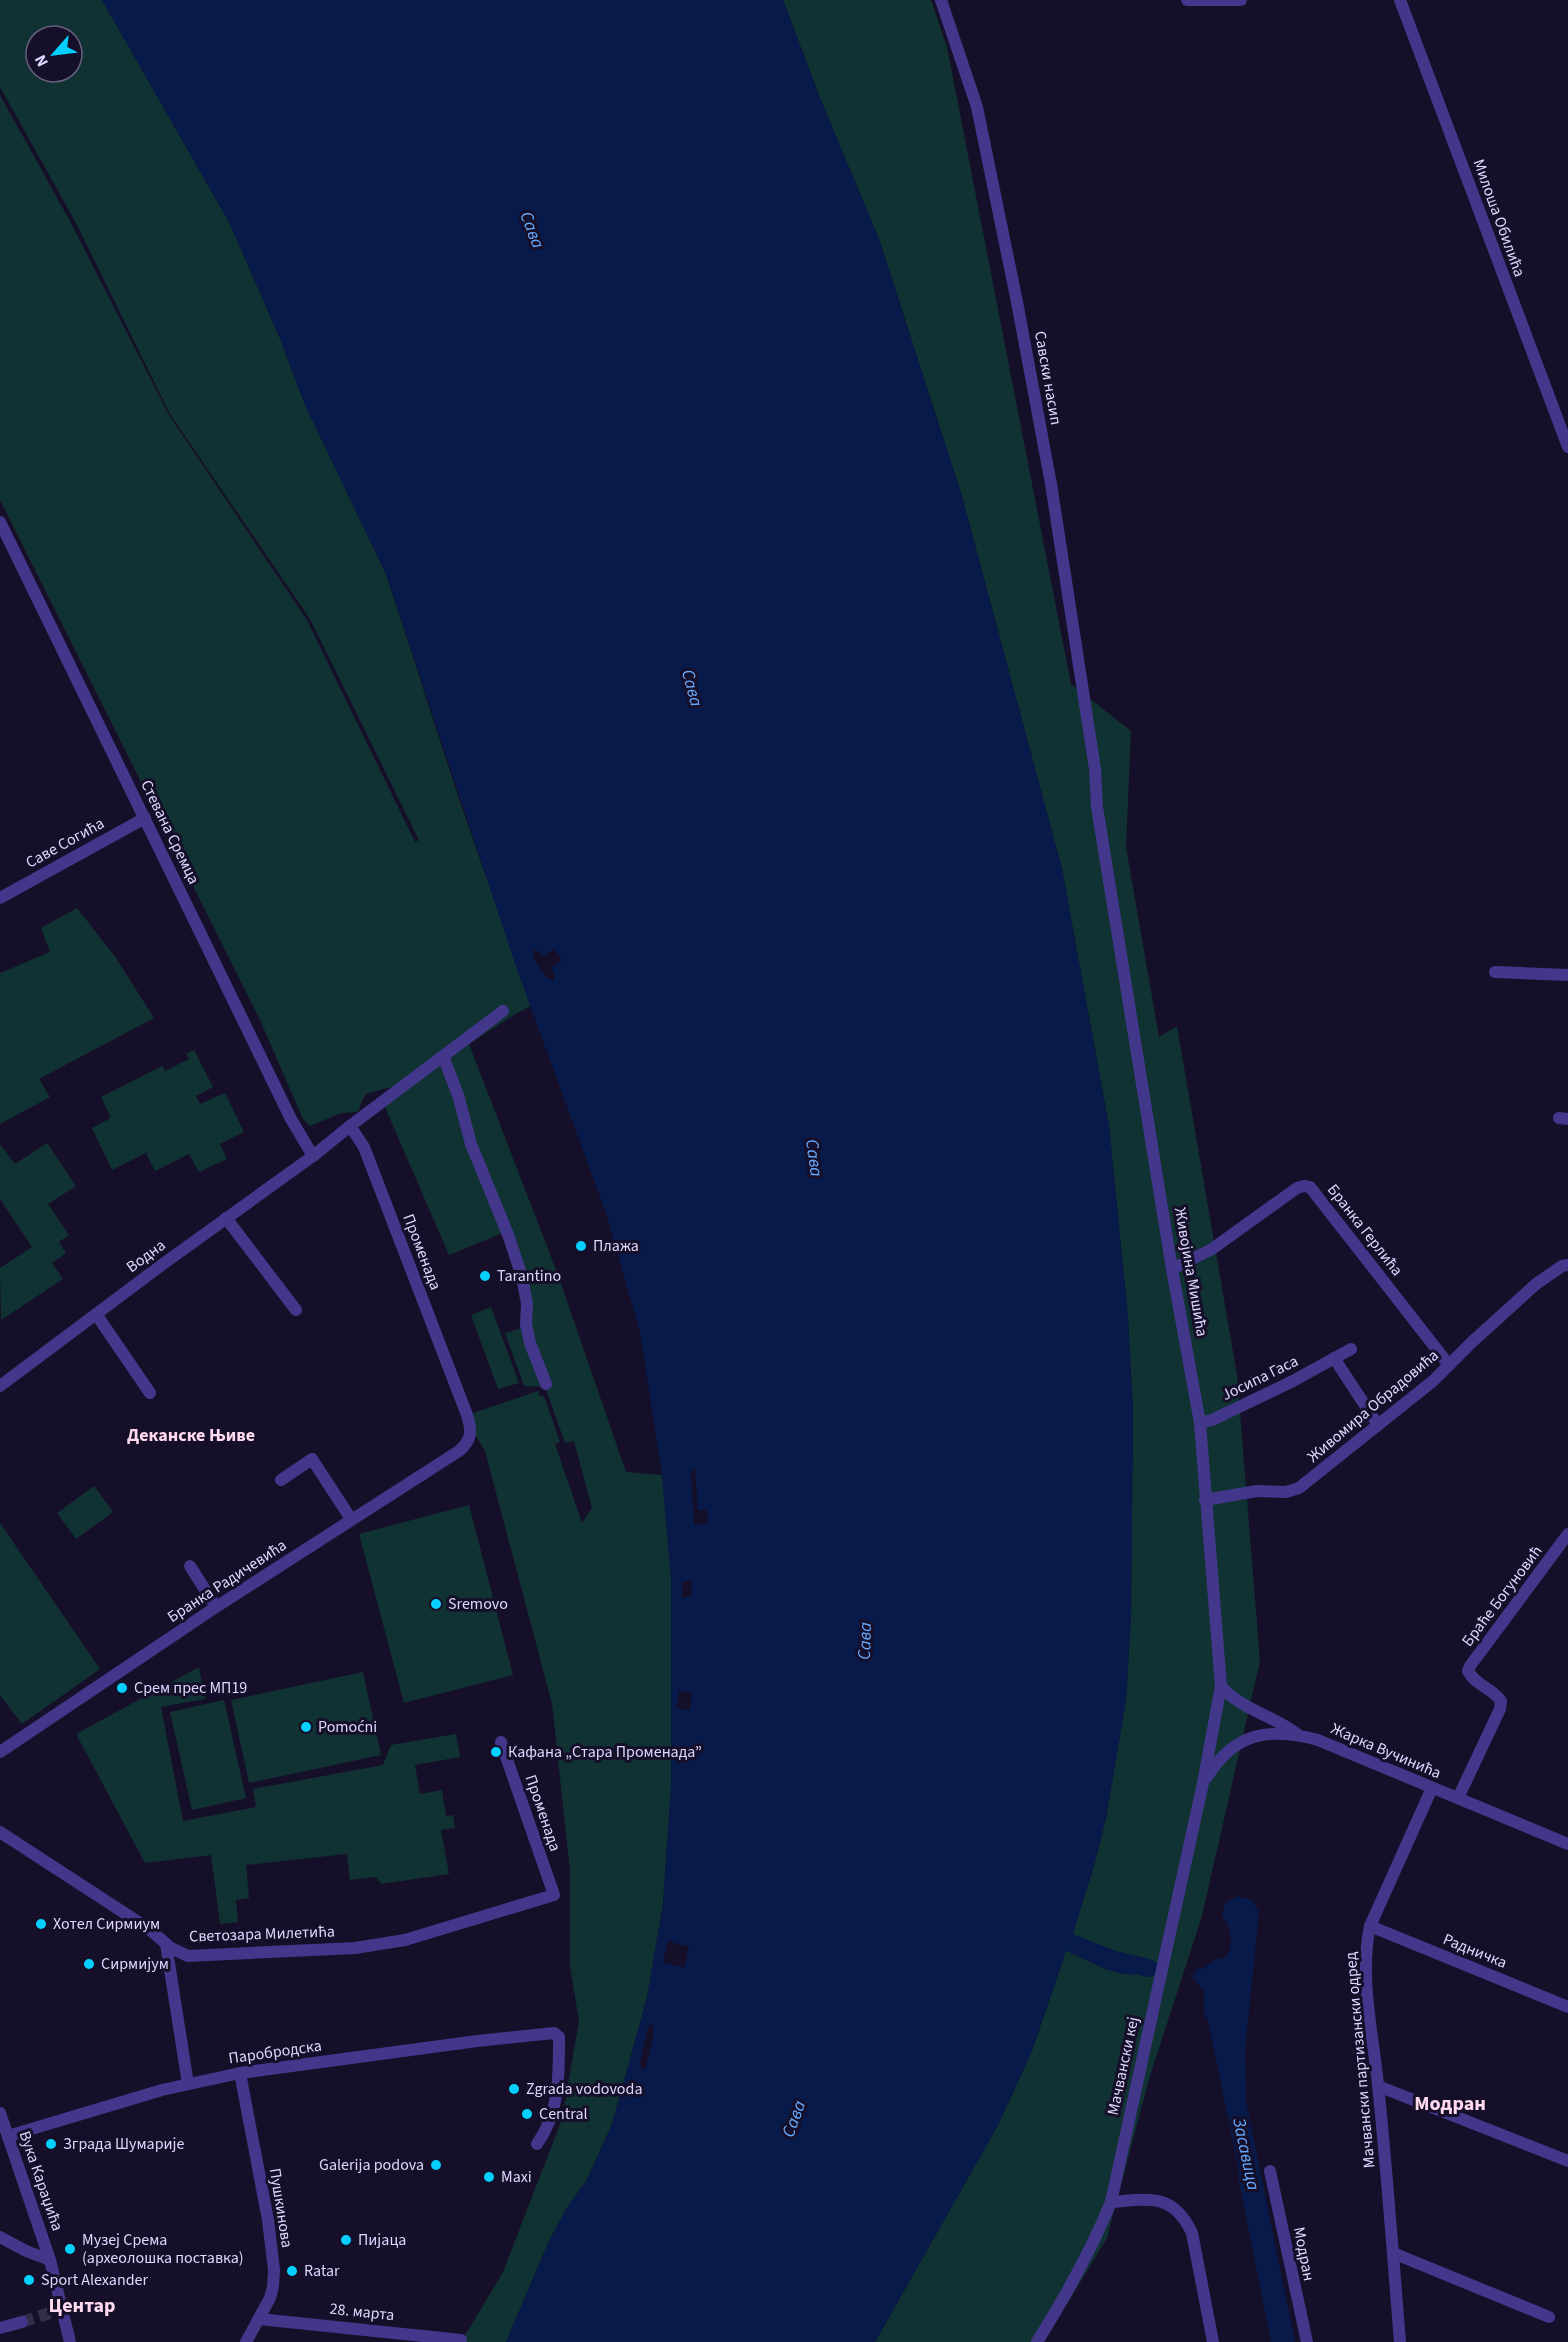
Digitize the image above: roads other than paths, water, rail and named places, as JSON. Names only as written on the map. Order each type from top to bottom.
[{"type":"street","name":"Савски насип","points":[[941,0],[977,107],[1015,291],[1051,484],[1095,769]]},
{"type":"street","points":[[1187,0],[1241,0]]},
{"type":"street","name":"Милоша Обилића","points":[[1400,0],[1568,447]]},
{"type":"street","name":"Стевана Сремца","points":[[1,524],[291,1119],[313,1156]]},
{"type":"street","name":"Живојина Мишића","points":[[1095,769],[1099,819],[1172,1269],[1200,1423],[1221,1686],[1203,1783]]},
{"type":"street","name":"Саве Согића","points":[[0,898],[145,818]]},
{"type":"street","points":[[1495,972],[1568,975]]},
{"type":"street","points":[[313,1156],[502,1011]]},
{"type":"street","points":[[443,1056],[458,1095],[471,1144],[509,1237],[522,1277],[530,1344],[546,1384]]},
{"type":"street","name":"Променада","points":[[350,1126],[364,1147],[467,1415],[470,1437]]},
{"type":"street","name":"Водна","points":[[0,1386],[313,1156]]},
{"type":"street","name":"Бранка Герлића","points":[[1172,1269],[1212,1249],[1297,1188],[1304,1186],[1310,1188],[1449,1365]]},
{"type":"street","points":[[226,1218],[296,1310]]},
{"type":"street","name":"Живомира Обрадовића","points":[[1205,1500],[1257,1491],[1286,1492],[1299,1488],[1433,1381],[1536,1284],[1562,1266],[1568,1265]]},
{"type":"street","points":[[96,1314],[150,1394]]},
{"type":"street","name":"Јосипа Гаса","points":[[1200,1423],[1212,1420],[1293,1381],[1351,1349]]},
{"type":"street","points":[[1334,1358],[1378,1425]]},
{"type":"street","name":"Бранка Радичевића","points":[[0,1752],[216,1607],[459,1450],[470,1437]]},
{"type":"street","points":[[281,1480],[312,1459],[351,1519]]},
{"type":"street","name":"Браће Богуновић","points":[[1458,1798],[1500,1709],[1501,1701],[1497,1695],[1471,1677],[1468,1671],[1470,1666],[1568,1534]]},
{"type":"street","points":[[190,1566],[216,1607]]},
{"type":"street","points":[[1221,1686],[1230,1697],[1239,1703],[1284,1723],[1298,1735]]},
{"type":"street","name":"Жарка Вучинића","points":[[1203,1783],[1223,1755],[1236,1744],[1254,1736],[1275,1732],[1298,1735],[1318,1740],[1568,1844]]},
{"type":"street","name":"Променада","points":[[501,1742],[554,1895]]},
{"type":"street","name":"Мачвански кеј","points":[[1037,2342],[1062,2303],[1112,2202],[1203,1783]]},
{"type":"street","name":"Мачвански партизански одред","points":[[1400,2342],[1366,1944],[1370,1926],[1432,1788]]},
{"type":"street","name":"Светозара Милетића","points":[[0,1832],[149,1929],[178,1952],[201,1956],[355,1948],[405,1940],[554,1895]]},
{"type":"street","name":"Радничка","points":[[1370,1926],[1568,2007]]},
{"type":"street","points":[[166,1944],[188,2084]]},
{"type":"street","name":"Паробродска","points":[[8,2136],[188,2084],[240,2073],[554,2033],[559,2037],[559,2083],[552,2119],[537,2144]]},
{"type":"street","name":"Пушкинова","points":[[240,2073],[268,2220],[274,2270],[273,2287],[246,2342]]},
{"type":"street","points":[[1378,2086],[1568,2161]]},
{"type":"street","name":"Вука Караџића","points":[[0,2113],[50,2260],[56,2312],[70,2342]]},
{"type":"street","name":"Модран","points":[[1270,2171],[1307,2342]]},
{"type":"street","points":[[1112,2202],[1149,2200],[1172,2205],[1184,2217],[1192,2233],[1213,2342]]},
{"type":"street","points":[[0,2237],[26,2251],[50,2260]]},
{"type":"street","points":[[1393,2253],[1549,2317]]},
{"type":"street","name":"28. марта","points":[[259,2319],[461,2340]]},
{"type":"street","points":[[0,2328],[22,2322]]},
{"type":"water","name":"Сава","points":[[102,0],[783,0],[820,98],[879,239],[961,493],[1062,869],[1109,1126],[1128,1317],[1133,1412],[1131,1615],[1126,1700],[1106,1818],[1073,1934],[1139,1960],[1143,1968],[1141,1973],[1123,1974],[1103,1968],[1066,1951],[1032,2051],[998,2125],[875,2342],[506,2342],[549,2241],[568,2206],[587,2180],[612,2124],[647,1998],[663,1904],[671,1786],[671,1577],[662,1475],[640,1332],[607,1216],[515,964],[386,574],[305,405],[279,336],[229,222]]},
{"type":"water","name":"Засавица","points":[[1238,1896],[1252,1900],[1259,1912],[1245,2050],[1246,2101],[1295,2342],[1271,2342],[1238,2177],[1239,2171],[1208,2021],[1204,2013],[1204,1991],[1192,1977],[1197,1969],[1202,1969],[1218,1958],[1224,1959],[1228,1954],[1231,1937],[1222,1915],[1225,1903]]},
{"type":"waterway","points":[[1119,1961],[1149,1968]]},
{"type":"tunnel","points":[[22,2322],[50,2313]]},
{"type":"place","name":"Плажа","points":[[581,1246]]},
{"type":"place","name":"Tarantino","points":[[485,1276]]},
{"type":"place","name":"Sremovo","points":[[436,1604]]},
{"type":"place","name":"Срем прес МП19","points":[[122,1688]]},
{"type":"place","name":"Pomoćni","points":[[306,1727]]},
{"type":"place","name":"Кафана „Стара Променада”","points":[[496,1752]]},
{"type":"place","name":"Хотел Сирмиум","points":[[41,1924]]},
{"type":"place","name":"Сирмијум","points":[[89,1964]]},
{"type":"place","name":"Zgrada vodovoda","points":[[514,2089]]},
{"type":"place","name":"Central","points":[[527,2114]]},
{"type":"place","name":"Зграда Шумарије","points":[[51,2144]]},
{"type":"place","name":"Galerija podova","points":[[436,2165]]},
{"type":"place","name":"Maxi","points":[[489,2177]]},
{"type":"place","name":"Пијаца","points":[[346,2240]]},
{"type":"place","name":"Музеј Срема (археолошка поставка)","points":[[70,2249]]},
{"type":"place","name":"Ratar","points":[[292,2271]]},
{"type":"place","name":"Sport Alexander","points":[[29,2280]]},
{"type":"district","name":"Деканске Њиве","points":[[191,1435]]},
{"type":"district","name":"Модран","points":[[1450,2104]]},
{"type":"district","name":"Центар","points":[[82,2306]]}]
